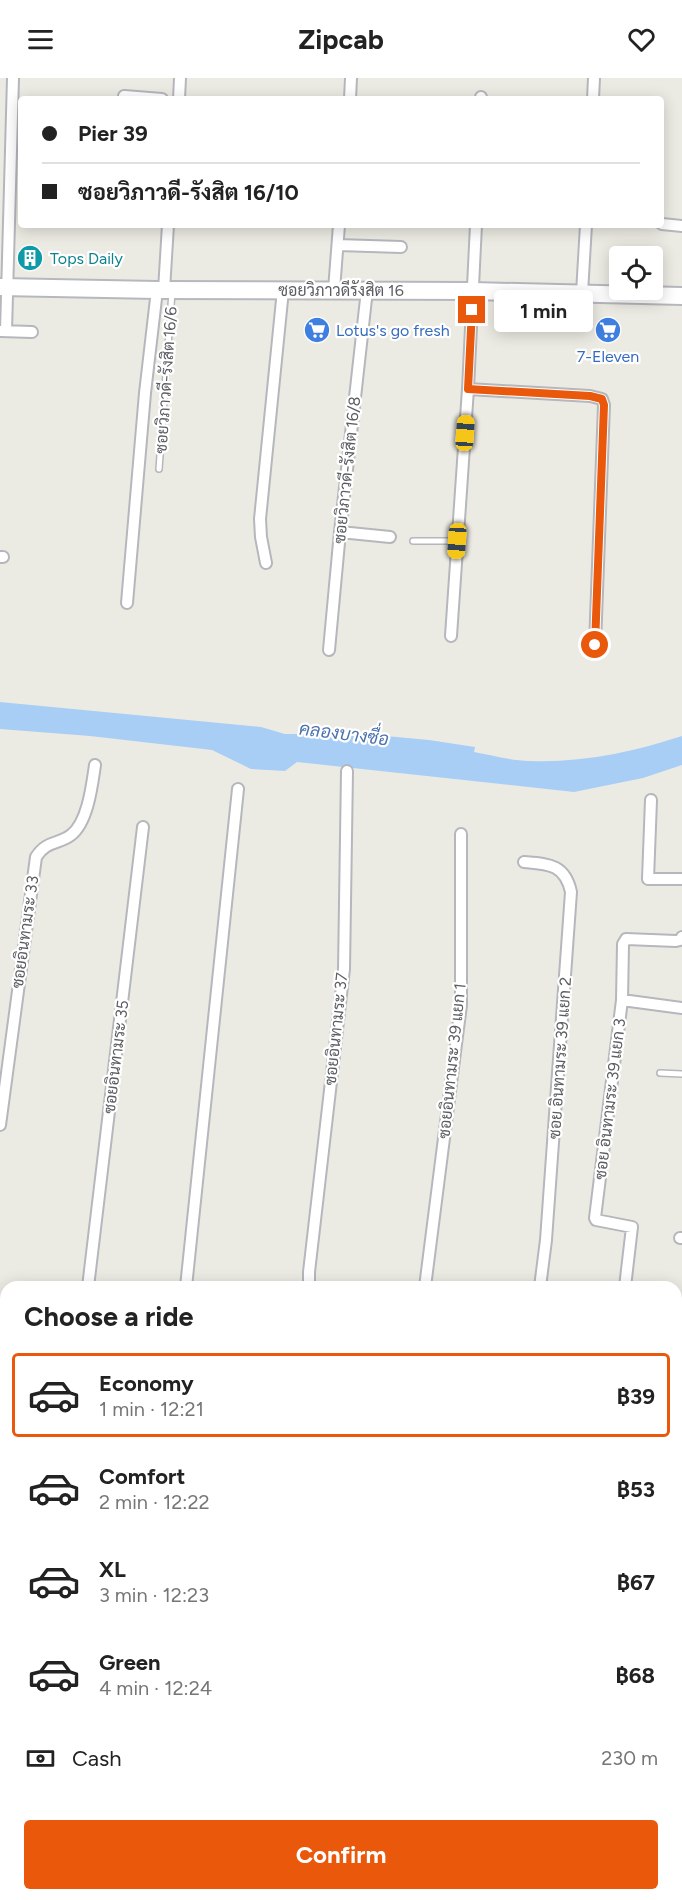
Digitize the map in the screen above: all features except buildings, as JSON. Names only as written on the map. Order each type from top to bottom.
[{"type":"street","points":[[13,78],[3,331],[32,332]]},
{"type":"street","points":[[179,96],[180,78]]},
{"type":"street","points":[[350,96],[351,78]]},
{"type":"street","points":[[592,96],[594,78]]},
{"type":"street","points":[[664,224],[682,226]]},
{"type":"street","points":[[127,603],[145,393],[164,290],[168,228]]},
{"type":"street","points":[[334,290],[339,228]]},
{"type":"street","points":[[451,636],[468,389],[476,228]]},
{"type":"street","points":[[582,293],[586,228]]},
{"type":"street","points":[[338,246],[401,247]]},
{"type":"street","name":"ซอยวิภาวดีรังสิต 16","points":[[4,287],[473,291],[682,296]]},
{"type":"street","points":[[266,563],[260,519],[283,290]]},
{"type":"street","name":"ซอยวิภาวดี-รังสิต 16/8","points":[[329,650],[367,290]]},
{"type":"street","points":[[468,389],[590,396],[602,399],[604,405],[595,645]]},
{"type":"street","points":[[340,532],[390,537]]},
{"type":"street","name":"ซอยอินทามระ 33","points":[[0,1125],[36,857],[42,848],[72,834],[79,826],[88,803],[95,765]]},
{"type":"street","name":"ซอยอินทามระ 37","points":[[309,1281],[344,969],[347,771]]},
{"type":"street","points":[[187,1281],[238,789]]},
{"type":"street","points":[[651,800],[648,879],[682,879]]},
{"type":"street","name":"ซอยอินทามระ 35","points":[[89,1281],[143,827]]},
{"type":"street","name":"ซอยอินทามระ 39 แยก 1","points":[[426,1281],[461,1005],[460,834]]},
{"type":"street","name":"ซอย อินทามระ 39 แยก 2","points":[[524,862],[549,864],[558,869],[569,882],[571,892],[546,1240],[541,1281]]},
{"type":"street","name":"ซอย อินทามระ 39 แยก 3","points":[[626,1281],[632,1228],[595,1218],[622,1000],[624,941],[626,939],[676,941],[682,937]]},
{"type":"street","points":[[622,1000],[682,1008]]},
{"type":"lane","name":"ซอยวิภาวดี-รังสิต 16/6","points":[[159,469],[164,290]]},
{"type":"lane","points":[[413,541],[457,541]]},
{"type":"lane","points":[[660,1073],[682,1074]]},
{"type":"water","name":"คลองบางซื่อ","points":[[0,702],[261,727],[285,734],[364,734],[429,740],[475,747],[474,752],[523,761],[588,758],[645,747],[682,736],[682,765],[643,778],[574,792],[297,762],[285,771],[251,769],[212,750],[90,736],[0,729]]},
{"type":"place","name":"Tops Daily","points":[[30,258]]},
{"type":"place","name":"Lotus's go fresh","points":[[317,330]]},
{"type":"place","name":"7-Eleven","points":[[608,330]]},
{"type":"route","points":[[472,310],[468,389],[590,396],[602,399],[604,405],[595,645]]}]
